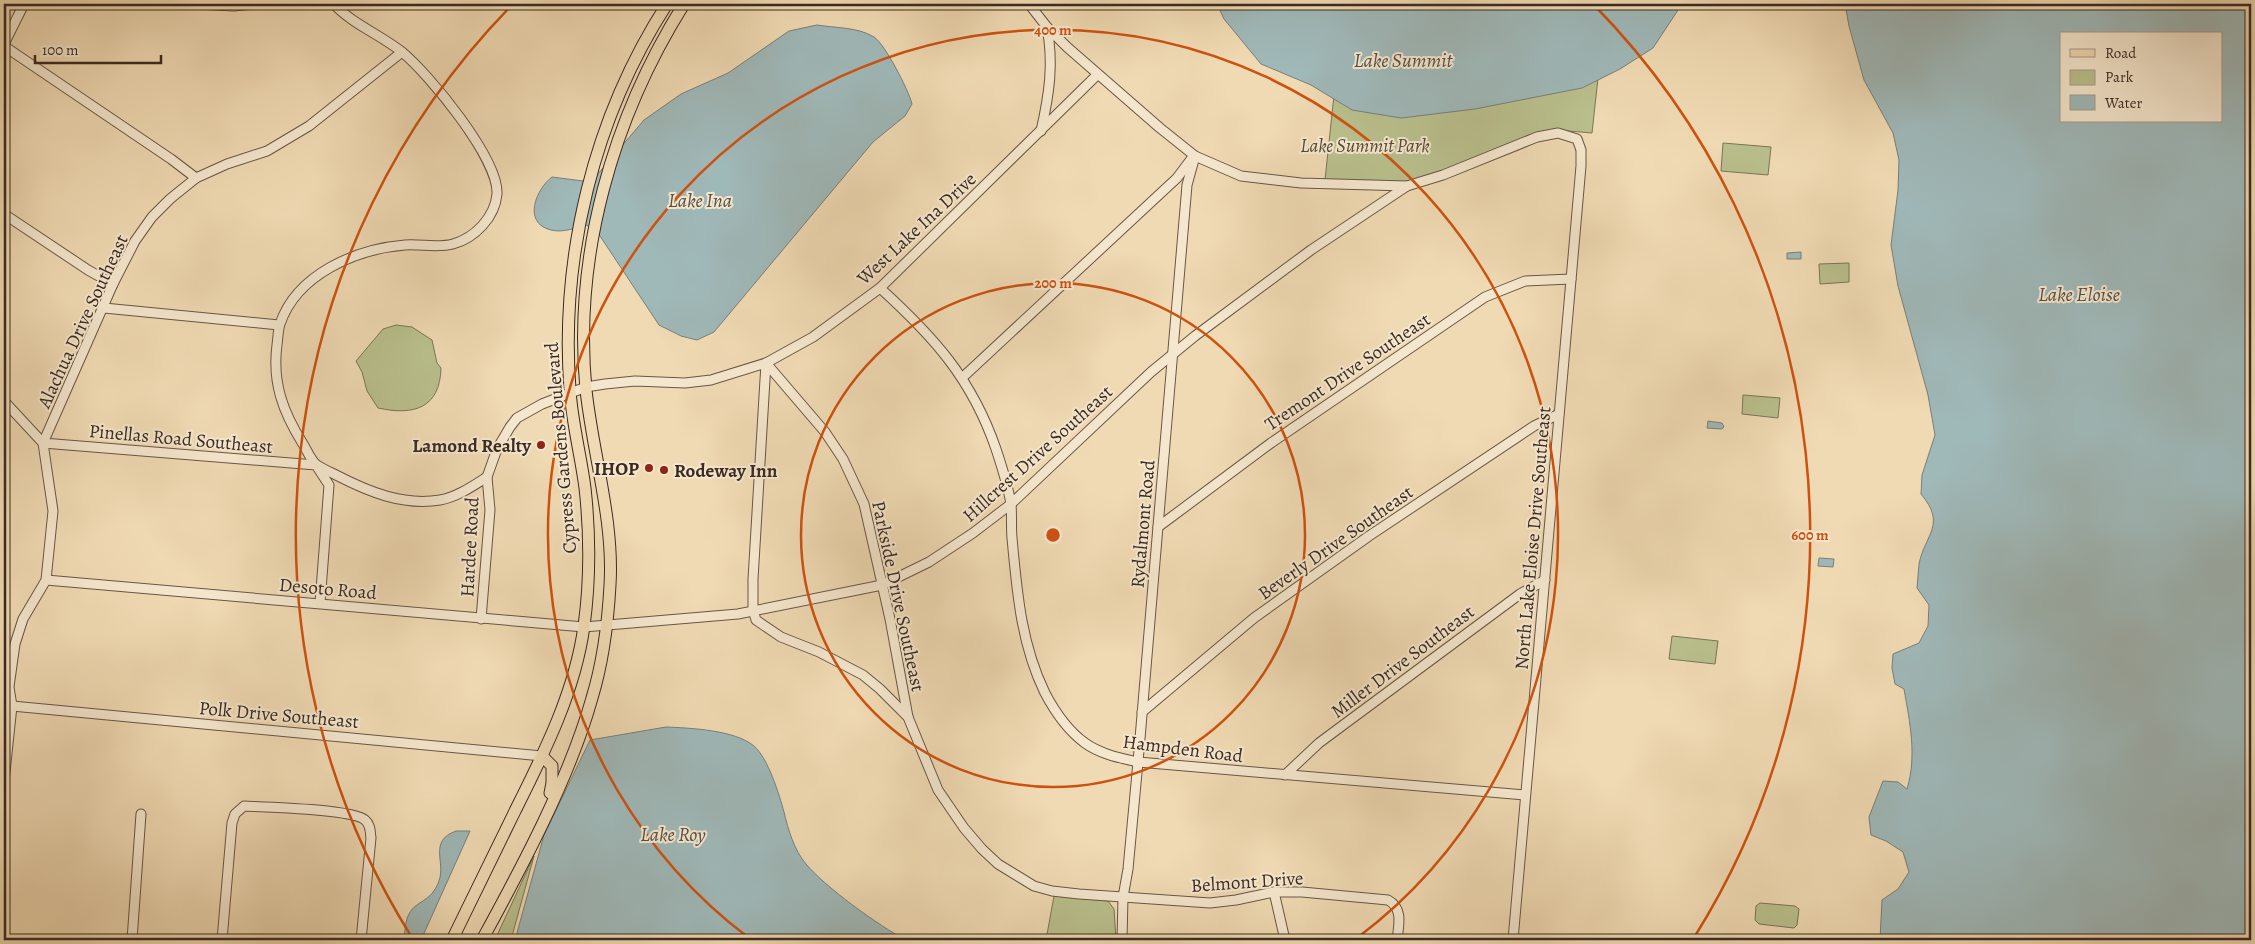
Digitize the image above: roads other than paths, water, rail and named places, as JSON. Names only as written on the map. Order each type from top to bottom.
[{"type":"main road","name":"Cypress Gardens Boulevard","points":[[452,940],[542,756],[567,693],[584,627],[588,548],[585,489],[570,393],[568,344],[571,280],[581,219],[605,127],[653,26],[667,4]]},
{"type":"main road","name":"Cypress Gardens Boulevard","points":[[482,940],[543,819],[578,743],[593,696],[606,625],[610,584],[610,541],[586,387],[585,310],[587,281],[597,218],[610,165],[634,97],[667,31],[684,4]]},
{"type":"main road","points":[[542,756],[552,766],[552,783],[543,819]]},
{"type":"street","points":[[24,4],[4,45],[172,159],[196,178]]},
{"type":"street","points":[[196,4],[234,6],[254,4]]},
{"type":"street","points":[[320,603],[329,485],[292,426],[280,399],[275,359],[279,325],[294,295],[308,281],[342,262],[389,247],[455,243],[475,232],[488,218],[494,209],[497,194],[492,170],[461,120],[442,94],[402,52],[334,4]]},
{"type":"street","points":[[1029,4],[1047,27],[1097,75],[1195,156],[1223,170],[1255,179],[1407,186]]},
{"type":"street","points":[[1041,131],[1051,78],[1052,53],[1047,27]]},
{"type":"street","name":"Alachua Drive Southeast","points":[[43,443],[113,284],[147,223],[170,199],[196,178],[281,144],[351,95],[402,52]]},
{"type":"street","name":"West Lake Ina Drive","points":[[487,477],[497,449],[517,418],[542,404],[586,387],[635,381],[698,382],[766,363],[813,337],[880,288],[1097,75]]},
{"type":"street","name":"North Lake Eloise Drive Southeast","points":[[1407,186],[1443,175],[1537,138],[1558,133],[1578,139],[1581,150],[1513,940]]},
{"type":"street","points":[[963,377],[1177,178],[1195,156]]},
{"type":"street","name":"Rydalmont Road","points":[[1122,940],[1123,897],[1128,869],[1138,762],[1187,185],[1195,156]]},
{"type":"street","name":"Hillcrest Drive Southeast","points":[[606,625],[720,616],[882,585],[929,562],[1011,504],[1195,336],[1311,250],[1407,186]]},
{"type":"street","points":[[4,214],[88,270],[113,284]]},
{"type":"street","name":"Tremont Drive Southeast","points":[[1158,527],[1271,443],[1485,297],[1525,281],[1570,279]]},
{"type":"street","name":"Hampden Road","points":[[880,288],[914,319],[963,377],[989,430],[1011,504],[1012,536],[1021,623],[1032,662],[1041,684],[1052,705],[1072,733],[1097,750],[1138,762],[1525,795]]},
{"type":"street","points":[[104,308],[279,325]]},
{"type":"street","points":[[766,363],[753,579],[753,610],[756,620],[765,628],[863,675],[908,718]]},
{"type":"street","name":"Parkside Drive Southeast","points":[[766,363],[825,432],[843,460],[864,504],[908,718]]},
{"type":"street","points":[[4,401],[43,443],[53,511],[46,580],[18,631],[6,686],[12,706],[4,782]]},
{"type":"street","name":"Beverly Drive Southeast","points":[[1142,712],[1254,618],[1297,587],[1534,426],[1559,414]]},
{"type":"street","name":"Pinellas Road Southeast","points":[[43,443],[316,465]]},
{"type":"street","points":[[316,465],[373,492],[399,499],[419,501],[451,497],[487,477]]},
{"type":"street","name":"Hardee Road","points":[[481,619],[490,510],[487,477]]},
{"type":"street","name":"Desoto Road","points":[[46,580],[320,603],[481,619],[584,627],[606,625]]},
{"type":"street","name":"Miller Drive Southeast","points":[[1285,774],[1319,743],[1500,608],[1545,580]]},
{"type":"street","name":"Polk Drive Southeast","points":[[12,706],[463,747],[542,756]]},
{"type":"street","name":"Belmont Drive","points":[[908,718],[938,790],[982,849],[1015,876],[1047,890],[1210,903],[1274,892],[1302,892],[1388,900],[1397,906],[1399,913],[1397,940]]},
{"type":"street","points":[[222,940],[232,823],[234,814],[244,806],[347,814],[364,819],[369,825],[371,838],[361,940]]},
{"type":"street","points":[[132,940],[141,814]]},
{"type":"street","points":[[1274,892],[1285,940]]},
{"type":"water","name":"Lake Summit","points":[[1217,4],[1682,4],[1653,48],[1620,69],[1582,88],[1475,109],[1401,118],[1352,110],[1311,85],[1261,64],[1224,19]]},
{"type":"water","name":"Lake Eloise","points":[[1845,4],[2251,4],[2251,940],[1880,940],[1882,900],[1898,889],[1909,872],[1903,852],[1886,841],[1871,835],[1869,817],[1883,781],[1898,782],[1907,789],[1910,777],[1912,752],[1910,727],[1904,689],[1895,684],[1892,668],[1893,654],[1919,643],[1928,626],[1929,605],[1917,588],[1919,564],[1933,522],[1929,505],[1921,494],[1922,475],[1935,435],[1928,395],[1898,286],[1891,245],[1898,190],[1899,160],[1893,133],[1864,80]]},
{"type":"water","name":"Lake Ina","points":[[817,25],[861,31],[879,41],[896,68],[912,104],[905,116],[873,142],[714,332],[697,340],[681,336],[659,325],[596,230],[586,225],[569,230],[555,231],[542,226],[537,220],[534,213],[537,197],[546,182],[552,177],[591,182],[644,120],[681,94],[728,73],[789,31]]},
{"type":"water","points":[[1801,252],[1801,259],[1787,259],[1787,253]]},
{"type":"water","points":[[1708,421],[1722,423],[1724,427],[1722,429],[1707,428]]},
{"type":"water","points":[[1819,558],[1834,559],[1833,567],[1818,566]]},
{"type":"water","name":"Lake Roy","points":[[666,727],[724,733],[736,736],[754,746],[768,767],[792,839],[806,864],[826,884],[853,905],[906,940],[515,940],[544,835],[590,740]]},
{"type":"water","points":[[456,831],[470,831],[421,940],[404,940],[409,914],[412,909],[432,893],[439,881],[441,874],[440,846],[448,835]]},
{"type":"place","name":"Lamond Realty","points":[[541,445]]},
{"type":"place","name":"IHOP","points":[[649,468]]},
{"type":"place","name":"Rodeway Inn","points":[[664,470]]},
{"type":"park label","name":"Lake Summit Park","points":[[1365,145]]}]
